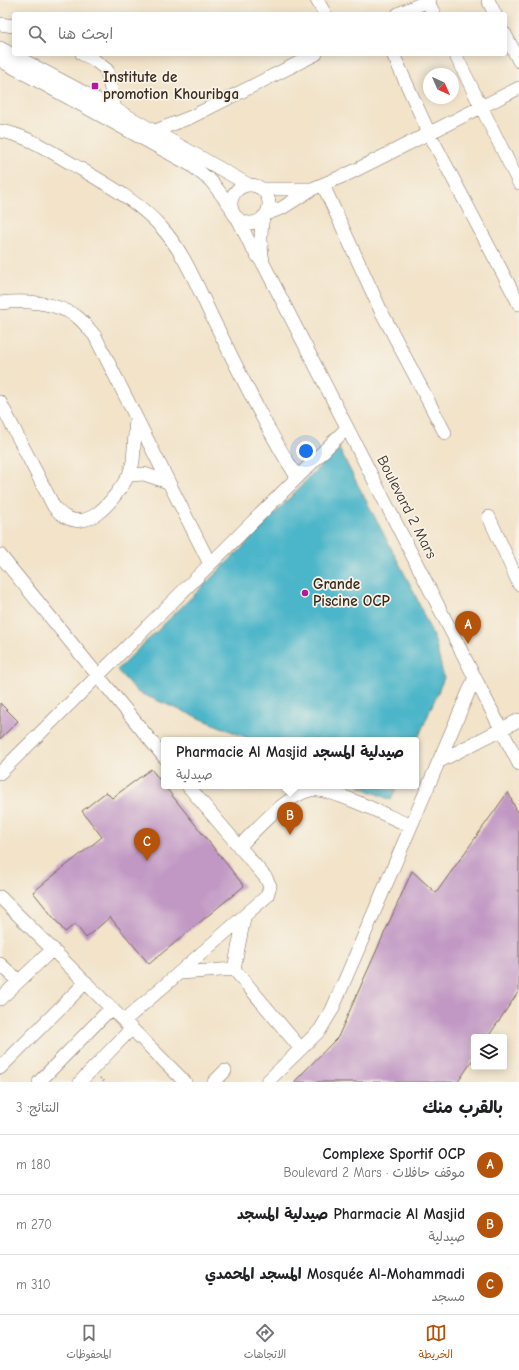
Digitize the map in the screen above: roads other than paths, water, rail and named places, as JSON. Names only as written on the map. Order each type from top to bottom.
[{"type":"street","points":[[318,0],[324,12]]},
{"type":"street","points":[[402,12],[428,0],[433,12]]},
{"type":"street","points":[[488,0],[494,12]]},
{"type":"street","points":[[0,24],[12,26]]},
{"type":"street","points":[[507,38],[519,61]]},
{"type":"street","points":[[0,48],[12,54]]},
{"type":"street","points":[[15,56],[115,109],[255,187],[269,201],[260,233],[264,265]]},
{"type":"street","points":[[86,56],[93,59],[107,70],[115,109]]},
{"type":"street","points":[[155,131],[191,117],[312,56]]},
{"type":"street","points":[[394,56],[429,133],[519,304]]},
{"type":"street","points":[[456,56],[519,183]]},
{"type":"street","points":[[0,60],[191,165],[211,181],[231,207],[249,243],[264,265]]},
{"type":"street","points":[[238,219],[251,223],[282,208],[317,187],[350,173],[519,88]]},
{"type":"street","points":[[0,132],[23,138],[77,167],[133,201],[161,227],[187,264],[232,356],[297,477]]},
{"type":"street","points":[[231,207],[234,194],[240,188],[317,187]]},
{"type":"street","points":[[317,187],[445,433]]},
{"type":"street","name":"Boulevard 2 Mars","points":[[264,265],[519,764]]},
{"type":"street","points":[[0,303],[23,301],[46,305],[68,312],[77,316],[95,336],[210,564]]},
{"type":"street","points":[[0,402],[54,507],[64,517],[73,520],[94,516],[112,500],[129,475],[133,462],[136,419]]},
{"type":"street","points":[[0,773],[347,428]]},
{"type":"street","points":[[129,475],[144,474],[168,482]]},
{"type":"street","points":[[489,517],[519,584]]},
{"type":"street","points":[[0,555],[161,753]]},
{"type":"street","points":[[267,1082],[320,1030],[332,1010],[475,677]]},
{"type":"street","points":[[440,761],[519,720]]},
{"type":"street","points":[[80,1082],[128,1025],[181,973],[268,896],[270,886],[266,878],[191,789]]},
{"type":"street","points":[[239,847],[291,799],[304,792],[312,790],[333,793],[411,826]]},
{"type":"street","points":[[0,897],[185,1082]]},
{"type":"street","points":[[234,969],[244,918]]},
{"type":"street","points":[[0,999],[53,949]]},
{"type":"street","points":[[0,964],[19,981]]},
{"type":"street","points":[[234,969],[301,1049]]},
{"type":"street","points":[[181,973],[234,969]]},
{"type":"street","points":[[0,1068],[86,982]]},
{"type":"street","points":[[39,1082],[111,1008]]},
{"type":"street","points":[[214,1082],[226,1071]]},
{"type":"water","name":"Grande Piscine OCP","points":[[338,447],[413,590],[435,641],[444,678],[419,737],[245,737],[137,692],[117,670],[241,549]]},
{"type":"water","points":[[365,789],[396,789],[391,800]]},
{"type":"place","name":"Institute de promotion Khouribga","points":[[95,86]]},
{"type":"place","name":"Grande Piscine OCP","points":[[305,593]]},
{"type":"place","name":"Complexe Sportif OCP","points":[[468,644]]},
{"type":"place","name":"Pharmacie Al Masjid صيدلية المسجد","points":[[290,835]]},
{"type":"place","name":"Mosquée Al-Mohammadi المسجد المحمدي","points":[[147,861]]}]
